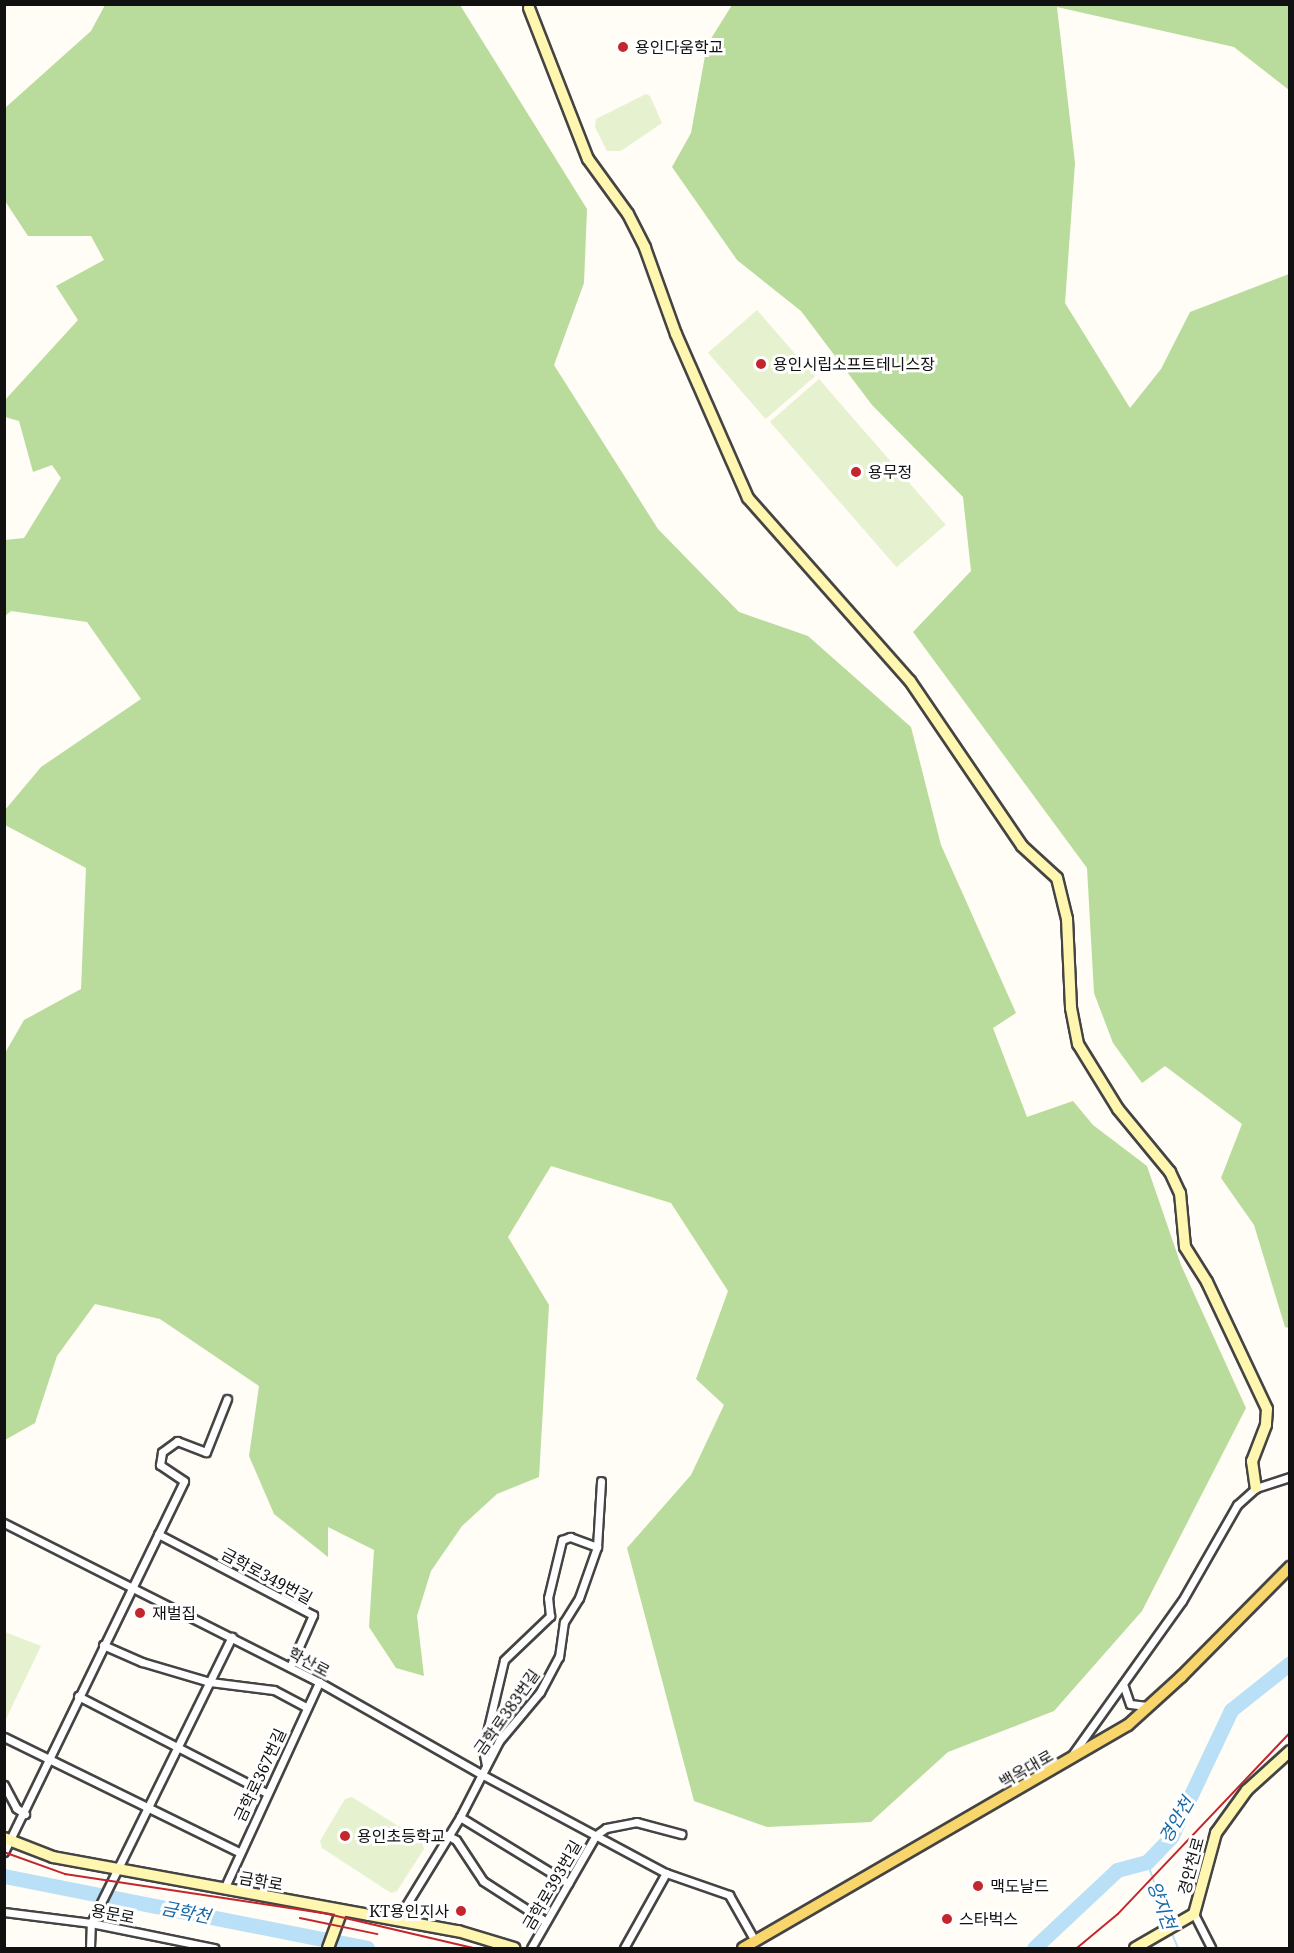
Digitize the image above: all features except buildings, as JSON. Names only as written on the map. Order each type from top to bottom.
[{"type":"main road","name":"백옥대로","points":[[743,1948],[1062,1766],[1128,1725],[1290,1567]]},
{"type":"street","points":[[529,8],[588,159],[628,214],[645,248],[676,334],[748,498],[910,681],[1022,846],[1057,878],[1067,919],[1071,1008],[1078,1044],[1118,1109],[1170,1172],[1180,1193],[1185,1248],[1207,1282],[1267,1409],[1266,1425],[1252,1461],[1256,1488]]},
{"type":"street","points":[[7,1844],[25,1814],[48,1757],[184,1481],[160,1465],[162,1452],[177,1441],[206,1452],[227,1399]]},
{"type":"street","points":[[1062,1766],[1182,1601],[1236,1505],[1256,1488],[1290,1477]]},
{"type":"street","name":"금학로383번길","points":[[397,1920],[460,1817],[486,1765],[559,1657],[564,1622],[579,1598],[597,1547],[602,1481]]},
{"type":"street","name":"학산로","points":[[4,1523],[132,1585],[319,1682],[481,1774],[666,1873],[729,1895],[755,1941]]},
{"type":"street","name":"금학로349번길","points":[[158,1534],[313,1616],[290,1667]]},
{"type":"street","points":[[550,1616],[548,1598],[562,1540],[570,1536],[597,1547]]},
{"type":"street","points":[[550,1616],[564,1622]]},
{"type":"street","points":[[486,1765],[483,1749],[504,1660],[550,1616]]},
{"type":"street","points":[[90,1948],[91,1923],[232,1637]]},
{"type":"street","points":[[103,1645],[142,1662],[210,1682],[274,1690],[306,1707]]},
{"type":"street","name":"금학로367번길","points":[[226,1885],[266,1792],[319,1682]]},
{"type":"street","points":[[1123,1684],[1130,1704],[1141,1708],[1151,1704]]},
{"type":"street","points":[[78,1696],[266,1792]]},
{"type":"street","points":[[4,1737],[239,1852]]},
{"type":"street","name":"경안천로","points":[[1135,1948],[1190,1916],[1216,1833],[1247,1790],[1290,1750]]},
{"type":"street","points":[[4,1785],[16,1808],[25,1814]]},
{"type":"street","points":[[460,1817],[568,1883]]},
{"type":"street","points":[[596,1835],[606,1828],[636,1822],[681,1834]]},
{"type":"street","points":[[447,1835],[456,1840],[483,1881],[545,1921]]},
{"type":"street","name":"금학로393번길","points":[[531,1948],[596,1835]]},
{"type":"street","name":"금학로","points":[[7,1844],[118,1871],[226,1885],[341,1911],[397,1920],[514,1948]]},
{"type":"street","points":[[624,1948],[666,1873]]},
{"type":"street","points":[[328,1948],[341,1911]]},
{"type":"street","name":"용문로","points":[[4,1912],[91,1923],[214,1948]]},
{"type":"street","points":[[1190,1916],[1211,1948]]},
{"type":"green space","points":[[105,5],[460,5],[587,209],[584,283],[554,365],[658,529],[739,612],[808,636],[911,727],[941,845],[1016,1013],[993,1028],[1027,1117],[1073,1101],[1093,1125],[1147,1166],[1181,1265],[1246,1408],[1142,1611],[1054,1711],[948,1752],[871,1822],[767,1827],[694,1801],[627,1548],[691,1475],[724,1405],[696,1379],[728,1291],[671,1203],[551,1166],[508,1237],[549,1305],[539,1477],[497,1494],[462,1526],[431,1571],[417,1616],[424,1676],[396,1668],[369,1627],[374,1550],[328,1527],[328,1557],[274,1514],[249,1456],[259,1386],[160,1319],[95,1304],[57,1356],[35,1423],[5,1440],[5,1053],[24,1020],[81,989],[86,868],[5,825],[5,810],[41,767],[141,699],[87,622],[11,611],[5,616],[5,540],[24,538],[61,478],[52,465],[33,472],[19,421],[5,417],[5,400],[78,320],[56,286],[104,260],[91,236],[28,236],[5,201],[5,108],[91,31]]},
{"type":"green space","points":[[732,5],[1289,5],[1289,90],[1234,47],[1057,7],[1075,163],[1065,303],[1130,408],[1161,369],[1190,312],[1289,274],[1289,1328],[1285,1327],[1254,1225],[1221,1178],[1242,1124],[1165,1066],[1142,1083],[1113,1043],[1094,993],[1087,868],[913,632],[971,571],[963,497],[872,405],[801,311],[737,260],[672,167],[691,133],[707,45]]},
{"type":"green space","points":[[646,94],[650,96],[662,123],[621,151],[607,151],[595,127],[596,119]]},
{"type":"green space","name":"용인시립소프트테니스장","points":[[757,310],[815,376],[766,419],[708,353]]},
{"type":"green space","name":"용무정","points":[[819,379],[946,525],[897,567],[770,422]]},
{"type":"green space","points":[[5,1632],[41,1646],[6,1719],[4,1718]]},
{"type":"green space","points":[[352,1797],[422,1841],[424,1849],[397,1891],[391,1893],[322,1848],[320,1841],[345,1799]]},
{"type":"waterway","name":"경안천","points":[[1034,1948],[1117,1870],[1147,1862],[1171,1837],[1231,1710],[1290,1663]]},
{"type":"waterway","name":"양지천","points":[[1147,1862],[1169,1923]]},
{"type":"waterway","name":"금학천","points":[[4,1876],[367,1948]]},
{"type":"waterway","name":"양지천","points":[[1171,1931],[1178,1948]]},
{"type":"tram line","points":[[1077,1948],[1118,1914],[1290,1733]]},
{"type":"tram line","points":[[4,1852],[65,1874],[324,1913],[473,1948]]},
{"type":"tram line","points":[[300,1918],[377,1934]]},
{"type":"place","name":"용인다움학교","points":[[623,47]]},
{"type":"place","name":"용인시립소프트테니스장","points":[[761,364]]},
{"type":"place","name":"용무정","points":[[856,472]]},
{"type":"place","name":"재벌집","points":[[140,1613]]},
{"type":"place","name":"용인초등학교","points":[[345,1836]]},
{"type":"place","name":"맥도날드","points":[[978,1886]]},
{"type":"place","name":"KT용인지사","points":[[461,1911]]},
{"type":"place","name":"스타벅스","points":[[947,1919]]}]
